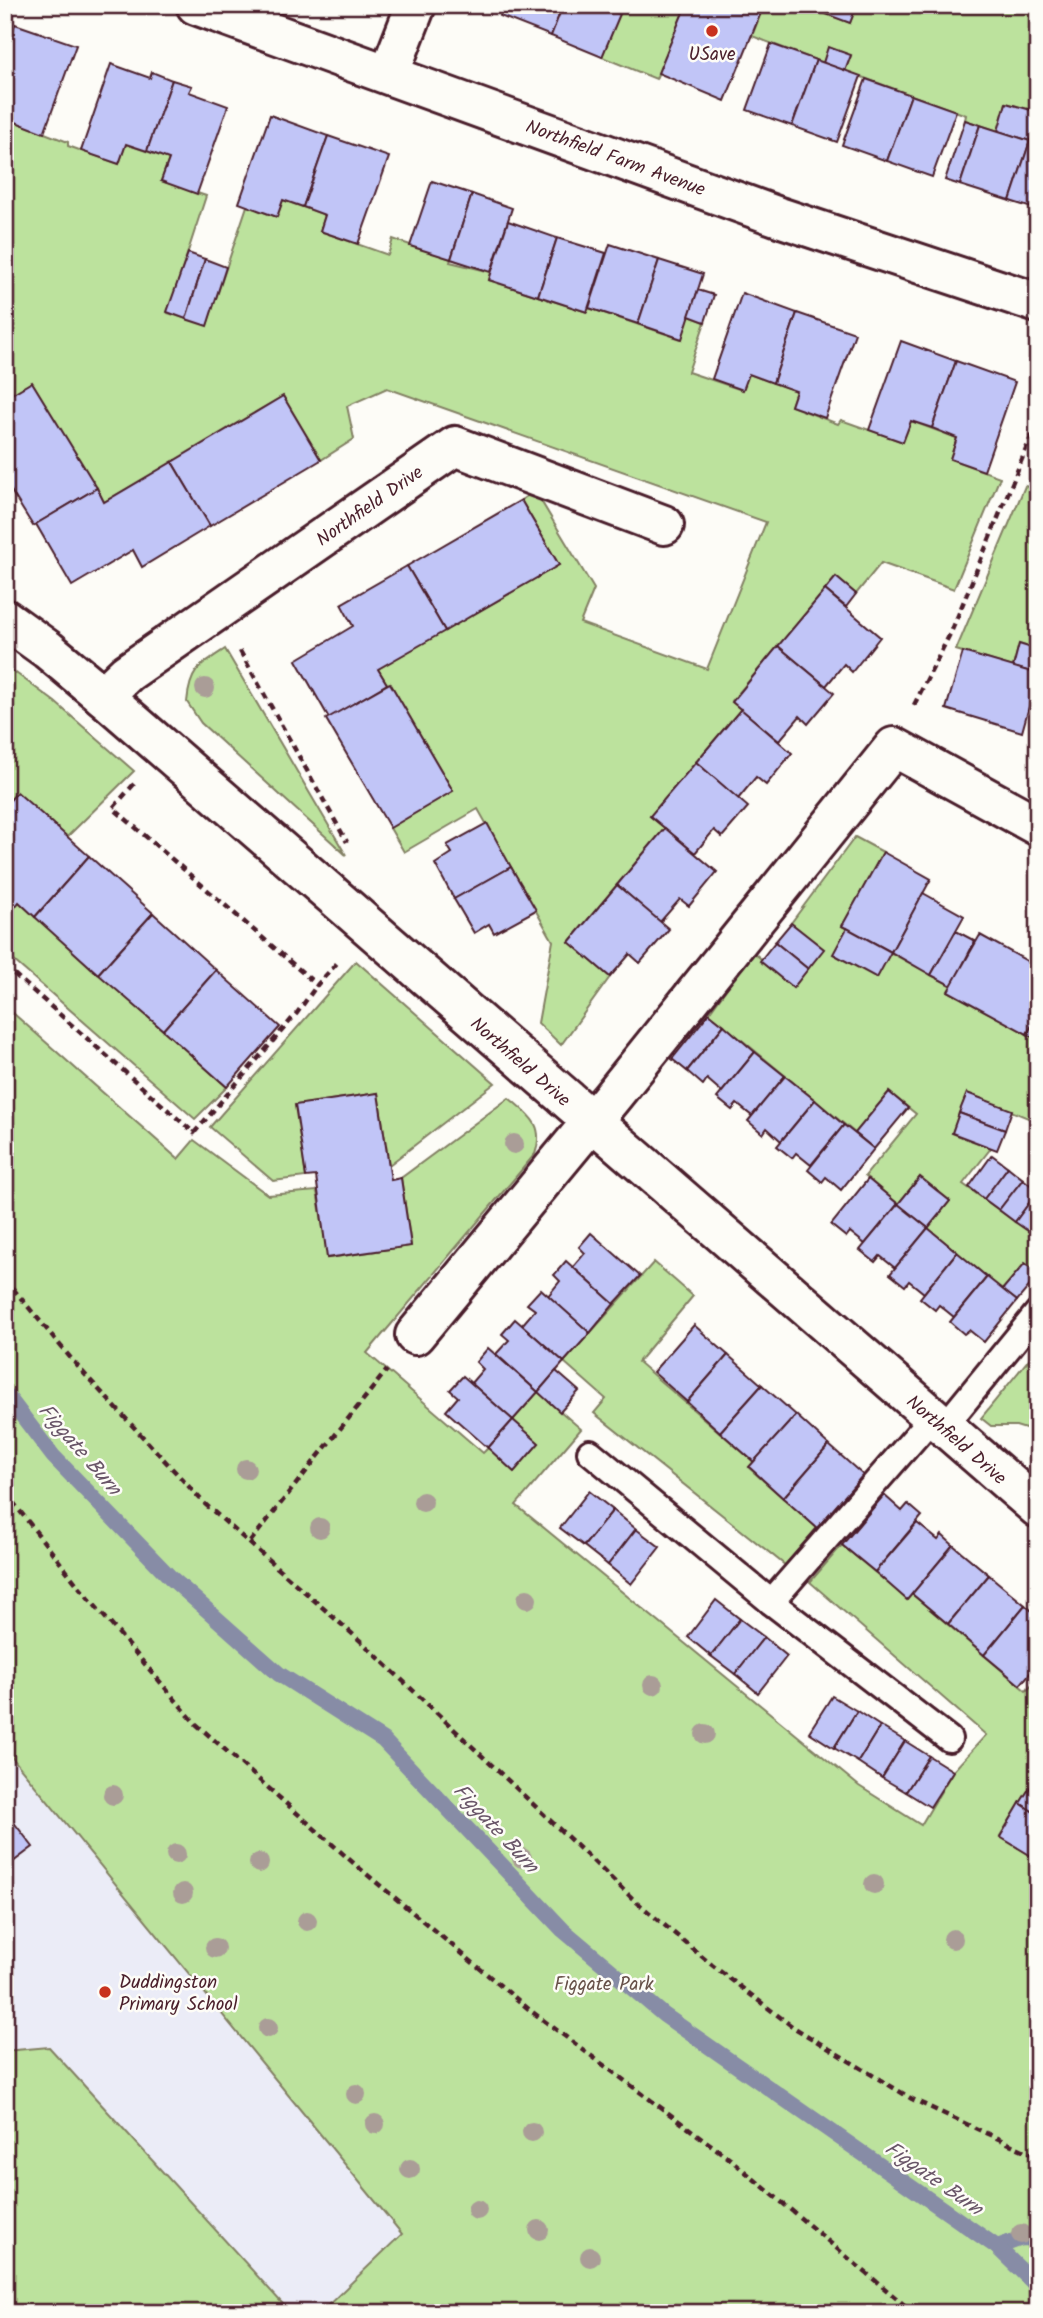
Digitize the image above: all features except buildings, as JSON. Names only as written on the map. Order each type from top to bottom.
[{"type":"street","name":"Northfield Farm Avenue","points":[[196,5],[779,217],[1038,303]]},
{"type":"street","points":[[389,74],[416,5]]},
{"type":"street","name":"Northfield Drive","points":[[103,696],[127,673],[455,446],[664,525]]},
{"type":"street","name":"Northfield Drive","points":[[5,619],[48,650],[103,696],[1038,1508]]},
{"type":"street","points":[[415,1335],[894,747],[1038,826]]},
{"type":"lane","points":[[771,1602],[1038,1312]]},
{"type":"lane","points":[[590,1452],[771,1602],[949,1739]]},
{"type":"path","points":[[894,747],[952,630],[1038,421]]},
{"type":"path","points":[[5,966],[194,1133],[297,1013],[317,985]]},
{"type":"path","points":[[5,1279],[79,1368],[205,1504],[374,1654],[589,1859],[712,1965],[793,2027],[845,2060],[912,2099],[1038,2157]]},
{"type":"path","points":[[250,1542],[415,1335]]},
{"type":"path","points":[[5,1492],[80,1588],[196,1724],[358,1867],[531,2011],[730,2159],[914,2313]]},
{"type":"shaded area","name":"Duddingston Primary School","points":[[5,1749],[402,2234],[320,2313],[5,2313]]},
{"type":"green space","points":[[602,5],[686,5],[656,79],[602,57],[619,14]]},
{"type":"green space","points":[[764,5],[805,5],[850,23],[857,5],[1038,5],[1038,112],[1006,103],[998,131],[965,120],[966,115],[845,71],[851,56],[829,47],[823,63],[752,36]]},
{"type":"green space","points":[[5,102],[13,105],[8,119],[68,142],[68,146],[119,164],[126,144],[169,159],[161,181],[206,196],[168,313],[207,325],[247,206],[277,217],[283,200],[325,215],[320,231],[388,255],[393,239],[451,259],[450,262],[491,272],[489,280],[587,312],[589,308],[681,339],[689,316],[705,322],[688,372],[742,390],[749,374],[796,391],[791,406],[838,424],[841,420],[903,442],[911,421],[957,438],[950,459],[1000,477],[954,589],[881,563],[856,594],[836,577],[732,701],[741,709],[650,816],[665,828],[569,942],[610,977],[561,1045],[538,1023],[553,941],[478,809],[404,852],[390,828],[453,791],[390,683],[387,684],[378,669],[559,565],[521,500],[535,491],[594,589],[580,623],[707,669],[766,522],[387,388],[347,406],[354,439],[321,460],[283,396],[104,502],[32,382],[5,398]]},
{"type":"green space","points":[[1025,486],[1038,490],[1038,650],[1019,644],[1013,667],[956,650]]},
{"type":"green space","points":[[225,649],[346,855],[201,723],[187,702],[188,691],[197,670]]},
{"type":"green space","points":[[5,665],[55,702],[134,771],[67,837],[5,806]]},
{"type":"green space","points":[[855,837],[883,852],[842,926],[952,986],[949,991],[1038,1040],[1038,1122],[967,1093],[952,1133],[991,1148],[963,1184],[1038,1238],[1038,1273],[1025,1263],[1002,1290],[928,1228],[950,1201],[920,1177],[898,1204],[865,1176],[916,1114],[889,1092],[855,1133],[709,1013],[753,952],[794,987],[823,949],[791,923]]},
{"type":"green space","points":[[5,898],[15,907],[19,902],[227,1087],[195,1119],[5,953]]},
{"type":"green space","points":[[356,961],[495,1083],[389,1165],[378,1093],[296,1105],[306,1177],[273,1181],[210,1127]]},
{"type":"green space","name":"Figgate Park","points":[[5,1006],[178,1159],[194,1140],[268,1195],[317,1191],[328,1258],[411,1246],[401,1178],[509,1098],[529,1116],[537,1128],[538,1144],[535,1154],[367,1353],[483,1453],[488,1448],[513,1471],[539,1443],[513,1420],[538,1392],[581,1429],[516,1505],[859,1786],[921,1825],[953,1771],[986,1735],[810,1582],[842,1545],[907,1599],[912,1594],[1026,1691],[1038,1680],[1038,1775],[1000,1836],[1038,1860],[1038,2313],[467,2313],[463,2306],[451,2313],[320,2313],[402,2234],[5,1749]]},
{"type":"green space","points":[[654,1262],[693,1296],[638,1362],[754,1462],[749,1468],[817,1528],[785,1565],[594,1413],[606,1399],[564,1362]]},
{"type":"green space","points":[[1038,1348],[1038,1433],[1016,1426],[991,1426],[981,1418]]},
{"type":"green space","points":[[49,2047],[291,2313],[5,2313],[5,2051]]},
{"type":"waterway","name":"Figgate Burn","points":[[5,1393],[53,1456],[170,1577],[279,1674],[383,1740],[563,1930],[664,2015],[997,2247],[1022,2238],[1038,2239]]},
{"type":"waterway","name":"Figgate Burn","points":[[997,2247],[1038,2287]]},
{"type":"place","name":"USave","points":[[712,31]]},
{"type":"place","name":"Duddingston Primary School","points":[[105,1992]]}]
